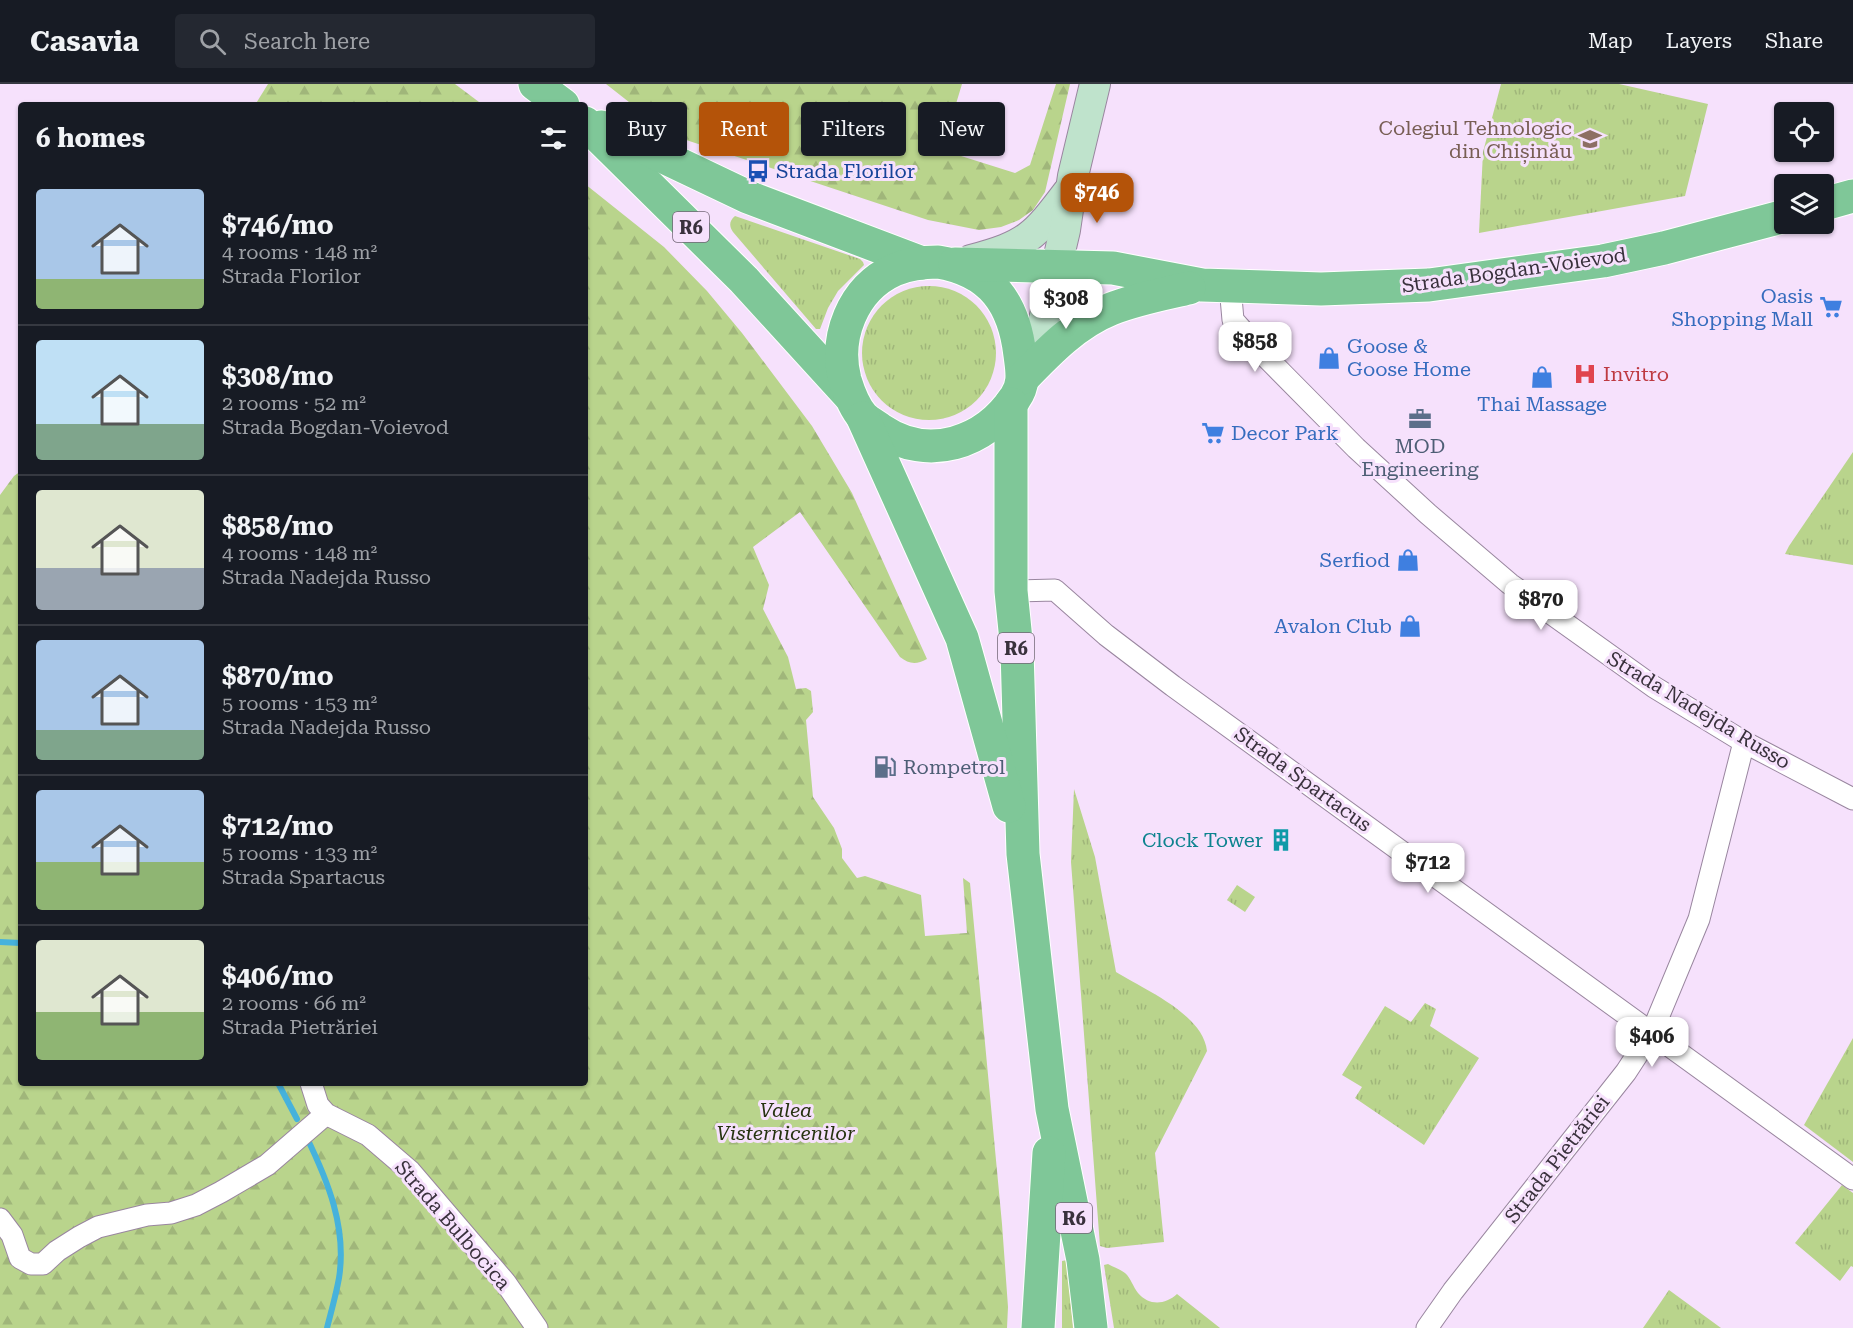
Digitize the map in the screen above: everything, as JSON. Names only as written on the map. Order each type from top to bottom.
[{"type":"main road","points":[[535,84],[559,102]]},
{"type":"main road","points":[[1017,391],[1044,320],[1065,230],[1070,190],[1095,84]]},
{"type":"main road","name":"R6","points":[[588,122],[748,197],[922,262]]},
{"type":"main road","name":"R6","points":[[588,124],[744,280],[856,406],[892,438],[925,446],[958,444],[988,429],[1017,391]]},
{"type":"main road","points":[[955,264],[998,253],[1023,242],[1044,225],[1070,190]]},
{"type":"main road","points":[[1070,190],[1075,236],[1088,255],[1113,268]]},
{"type":"main road","points":[[1834,201],[1853,196]]},
{"type":"main road","name":"Strada Bogdan-Voievod","points":[[955,264],[1113,268],[1216,285],[1321,289],[1429,285],[1603,261],[1664,248],[1774,219]]},
{"type":"main road","name":"R6","points":[[856,406],[842,367],[841,339],[851,310],[869,287],[894,270],[922,262],[955,264]]},
{"type":"main road","points":[[955,264],[981,277],[1000,294],[1011,311],[1018,333],[1017,391]]},
{"type":"main road","name":"Strada Bogdan-Voievod","points":[[1017,391],[1051,349],[1089,320],[1111,309],[1140,300],[1216,285]]},
{"type":"main road","name":"R6","points":[[1017,391],[1011,591],[1017,650],[1023,854],[1052,1109],[1083,1260],[1091,1328]]},
{"type":"main road","points":[[856,406],[962,638],[1023,854]]},
{"type":"main road","name":"R6","points":[[1038,1328],[1052,1109]]},
{"type":"street","name":"Strada Nadejda Russo","points":[[1216,285],[1233,320],[1356,448],[1428,514],[1510,584],[1654,687],[1744,742],[1853,799]]},
{"type":"street","name":"Strada Spartacus","points":[[1011,591],[1055,590],[1106,635],[1173,686],[1853,1179]]},
{"type":"street","name":"Strada Pietrăriei","points":[[1427,1328],[1453,1291],[1626,1072],[1652,1032],[1699,919],[1744,742]]},
{"type":"street","points":[[0,1219],[12,1235],[20,1258],[31,1264],[43,1264],[57,1251],[98,1227],[147,1215],[171,1213],[196,1205],[267,1165],[326,1114],[318,1105],[312,1086]]},
{"type":"street","name":"Strada Bulbocica","points":[[326,1114],[368,1136],[410,1171],[505,1282],[537,1328]]},
{"type":"green space","points":[[268,84],[455,84],[479,102],[257,102]]},
{"type":"green space","points":[[606,84],[962,84],[957,102],[918,102],[918,156],[961,156],[1015,173],[1030,165],[1056,84],[1070,84],[1045,192],[1033,210],[1019,220],[1001,227],[979,230],[928,220],[734,156],[789,156],[789,102],[699,102],[699,144],[687,140],[687,102],[629,102]]},
{"type":"green space","name":"Colegiul Tehnologic din Chișinău","points":[[1501,84],[1619,84],[1708,104],[1685,196],[1479,233],[1483,152]]},
{"type":"green space","name":"Valea Visternicenilor","points":[[588,186],[664,247],[707,291],[742,333],[812,426],[852,493],[927,659],[913,663],[900,657],[800,512],[753,547],[769,585],[763,609],[788,657],[796,689],[806,688],[811,691],[813,712],[806,720],[813,797],[834,828],[842,849],[842,858],[857,878],[865,876],[921,895],[925,936],[967,933],[963,878],[970,883],[1002,1224],[1008,1307],[1007,1328],[0,1328],[0,495],[18,473],[18,1086],[588,1086]]},
{"type":"green space","points":[[735,216],[860,259],[863,262],[864,265],[838,291],[820,329],[816,329],[733,232],[730,224]]},
{"type":"green space","points":[[929,286],[955,291],[977,305],[991,327],[996,353],[991,379],[977,401],[955,415],[929,420],[903,415],[881,401],[867,379],[862,353],[867,327],[881,305],[903,291]]},
{"type":"green space","points":[[1853,452],[1853,565],[1785,554],[1789,546]]},
{"type":"green space","points":[[1074,789],[1095,857],[1116,972],[1184,1014],[1203,1038],[1207,1051],[1155,1153],[1164,1242],[1107,1248],[1100,1246],[1071,862]]},
{"type":"green space","points":[[1237,885],[1255,897],[1245,912],[1227,900]]},
{"type":"green space","points":[[1425,1003],[1436,1009],[1430,1026],[1479,1058],[1424,1145],[1355,1098],[1362,1087],[1342,1075],[1385,1006],[1411,1022]]},
{"type":"green space","points":[[1853,1038],[1853,1162],[1804,1125]]},
{"type":"green space","points":[[1842,1185],[1853,1193],[1853,1267],[1851,1266],[1840,1281],[1795,1243]]},
{"type":"green space","points":[[1067,1260],[1073,1328],[1062,1328],[1062,1261]]},
{"type":"green space","points":[[1108,1264],[1125,1273],[1138,1293],[1147,1300],[1162,1302],[1177,1294],[1220,1328],[1114,1328],[1104,1265]]},
{"type":"green space","points":[[1669,1290],[1721,1328],[1643,1328]]},
{"type":"waterway","points":[[0,942],[18,943]]},
{"type":"waterway","points":[[280,1086],[297,1119]]},
{"type":"waterway","points":[[306,1136],[322,1170],[334,1205],[340,1241],[339,1278],[327,1328]]},
{"type":"place","name":"Colegiul Tehnologic din Chișinău","points":[[1590,139]]},
{"type":"place","name":"Strada Florilor","points":[[758,171]]},
{"type":"place","name":"Oasis Shopping Mall","points":[[1831,307]]},
{"type":"place","name":"Goose & Goose Home","points":[[1329,358]]},
{"type":"place","name":"Invitro","points":[[1585,374]]},
{"type":"place","name":"Thai Massage","points":[[1542,377]]},
{"type":"place","name":"MOD Engineering","points":[[1420,419]]},
{"type":"place","name":"Decor Park","points":[[1213,433]]},
{"type":"place","name":"Serfiod","points":[[1408,560]]},
{"type":"place","name":"Avalon Club","points":[[1410,626]]},
{"type":"place","name":"Rompetrol","points":[[885,767]]},
{"type":"place","name":"Clock Tower","points":[[1281,840]]}]
